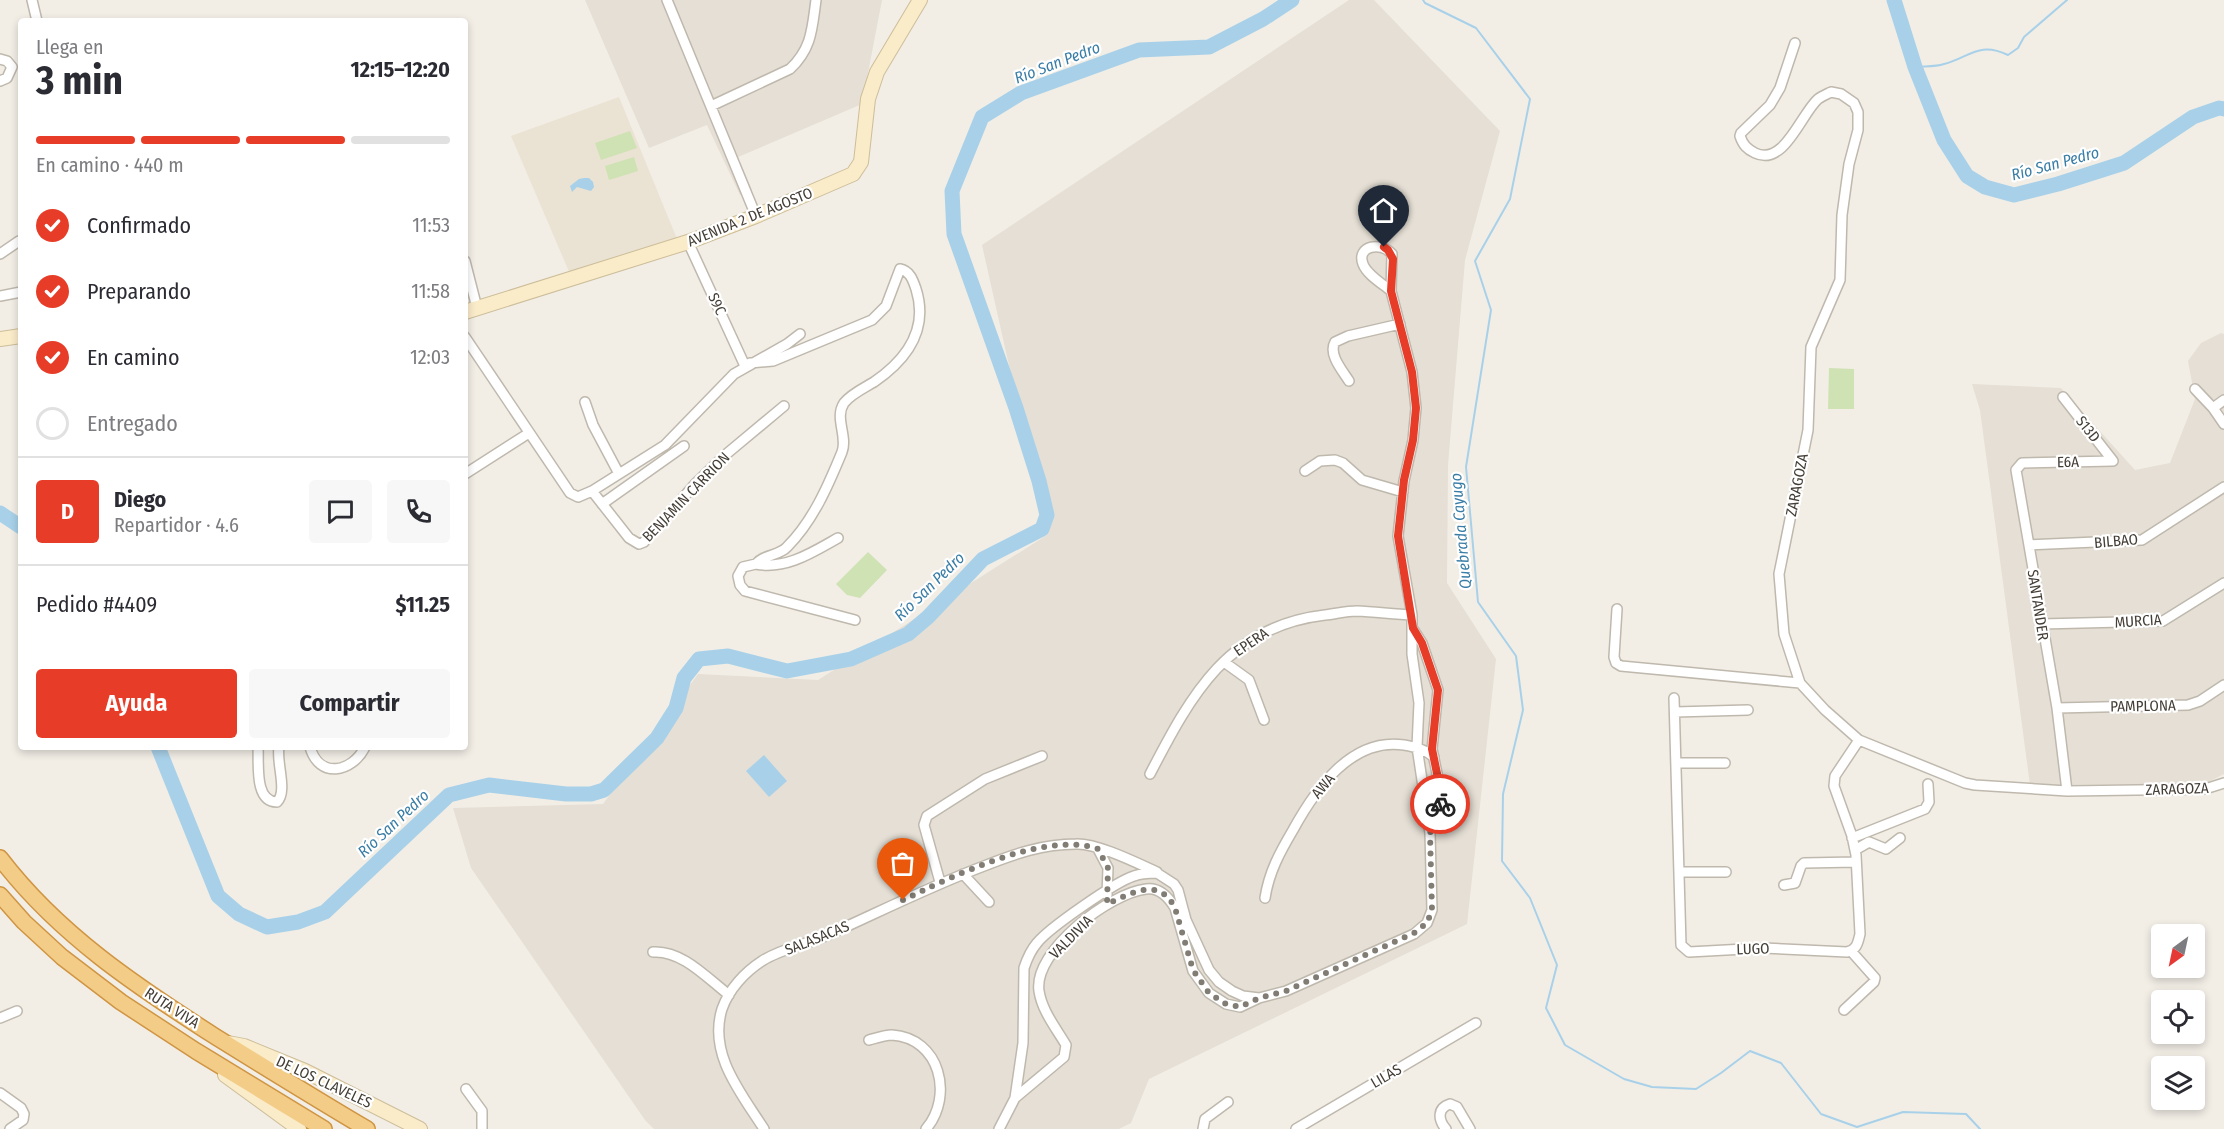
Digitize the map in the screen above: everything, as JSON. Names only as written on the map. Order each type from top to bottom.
[{"type":"highway","name":"RUTA VIVA","points":[[0,858],[19,884],[74,937],[124,977],[367,1129]]},
{"type":"highway","name":"RUTA VIVA","points":[[0,895],[24,922],[62,957],[121,1002],[324,1129]]},
{"type":"main road","name":"AVENIDA 2 DE AGOSTO","points":[[471,310],[688,242],[756,216],[853,174],[858,168],[863,151],[868,99],[877,72],[920,0]]},
{"type":"main road","points":[[0,339],[18,336]]},
{"type":"main road","name":"DE LOS CLAVELES","points":[[225,1042],[244,1046],[305,1071],[420,1129]]},
{"type":"main road","points":[[196,1051],[247,1092],[299,1129]]},
{"type":"street","points":[[32,0],[36,18]]},
{"type":"street","points":[[667,0],[756,216]]},
{"type":"street","points":[[711,106],[790,69],[800,59],[811,41],[816,0]]},
{"type":"street","name":"ZARAGOZA","points":[[1795,43],[1780,88],[1770,105],[1741,133],[1743,144],[1750,151],[1768,157],[1786,143],[1817,100],[1831,92],[1841,94],[1848,99],[1858,112],[1858,130],[1849,164],[1842,215],[1840,280],[1812,347],[1808,430],[1779,574],[1784,634],[1800,682],[1825,710],[1859,741],[1956,780],[1975,785],[2067,791],[2205,789],[2223,784]]},
{"type":"street","points":[[0,59],[7,61],[12,67],[7,78],[0,81]]},
{"type":"street","points":[[0,254],[18,242]]},
{"type":"street","name":"S9C","points":[[688,242],[748,365]]},
{"type":"street","points":[[1391,291],[1366,270],[1363,255],[1368,248],[1384,247],[1392,254],[1391,291],[1412,372],[1416,408],[1398,536],[1412,615],[1412,654],[1419,703],[1417,747],[1430,833]]},
{"type":"street","points":[[748,365],[772,361],[872,320],[886,306],[900,269],[908,273],[913,280],[917,293],[919,319],[908,352],[889,371],[845,402],[840,415],[844,445],[816,509],[803,531],[787,548],[756,564]]},
{"type":"street","points":[[468,286],[471,310]]},
{"type":"street","points":[[0,296],[18,293]]},
{"type":"street","points":[[1349,381],[1333,354],[1332,349],[1335,342],[1348,336],[1400,324]]},
{"type":"street","points":[[468,342],[570,493],[578,497],[592,491],[618,472],[666,445],[734,374],[800,334]]},
{"type":"street","points":[[2195,390],[2213,408],[2224,424]]},
{"type":"street","name":"S13D","points":[[2063,397],[2114,461]]},
{"type":"street","points":[[2213,408],[2224,400]]},
{"type":"street","points":[[585,402],[618,472]]},
{"type":"street","name":"BENJAMIN CARRION","points":[[592,491],[629,538],[635,543],[644,542],[696,483],[724,456],[784,406]]},
{"type":"street","points":[[468,472],[529,433]]},
{"type":"street","points":[[602,504],[684,446]]},
{"type":"street","points":[[1305,471],[1320,461],[1335,460],[1343,463],[1362,480],[1403,492]]},
{"type":"street","name":"E6A","points":[[2022,463],[2114,461]]},
{"type":"street","name":"SANTANDER","points":[[2022,463],[2016,470],[2056,708],[2067,791]]},
{"type":"street","name":"BILBAO","points":[[2029,545],[2142,540],[2224,487]]},
{"type":"street","points":[[838,538],[798,560],[777,565],[756,564],[742,567],[738,576],[740,585],[746,591],[855,620]]},
{"type":"street","name":"MURCIA","points":[[2041,624],[2163,621],[2224,583]]},
{"type":"street","points":[[1617,609],[1614,657],[1616,663],[1621,666],[1800,682]]},
{"type":"street","name":"EPERA","points":[[1150,774],[1185,708],[1224,662],[1254,636],[1303,617],[1356,611],[1412,615]]},
{"type":"street","points":[[1413,628],[1422,643],[1438,690],[1433,740],[1441,793],[1440,808],[1430,833]]},
{"type":"street","points":[[1224,662],[1249,680],[1264,720]]},
{"type":"street","name":"PAMPLONA","points":[[2056,708],[2188,705],[2200,701],[2224,685]]},
{"type":"street","name":"LUGO","points":[[1674,698],[1682,945],[1686,951],[1763,948],[1851,951]]},
{"type":"street","points":[[1675,712],[1748,710]]},
{"type":"street","points":[[1844,1010],[1875,980],[1874,975],[1851,951],[1858,943],[1860,934],[1855,849],[1834,786],[1834,780],[1859,741]]},
{"type":"street","name":"AWA","points":[[1265,898],[1272,866],[1305,809],[1321,786],[1337,770],[1357,755],[1377,747],[1399,744],[1417,747],[1434,757]]},
{"type":"street","points":[[258,750],[260,786],[264,797],[270,802],[277,802],[281,798],[283,789],[277,755],[278,750]]},
{"type":"street","points":[[312,750],[321,764],[336,769],[352,764],[363,750]]},
{"type":"street","points":[[940,882],[924,825],[927,816],[985,779],[1041,756]]},
{"type":"street","points":[[1677,763],[1725,763]]},
{"type":"street","points":[[1852,838],[1925,809],[1929,802],[1928,784]]},
{"type":"street","name":"VALDIVIA","points":[[1014,1098],[1064,1057],[1066,1051],[1066,1045],[1045,1010],[1039,991],[1039,977],[1043,967],[1052,952],[1066,937],[1107,904],[1146,889],[1156,890],[1170,900],[1182,921],[1193,970],[1209,993],[1226,1004],[1240,1007],[1259,998],[1286,991],[1414,933],[1427,923],[1432,910],[1430,833]]},
{"type":"street","points":[[1855,849],[1869,842],[1886,849],[1900,838]]},
{"type":"street","name":"SALASACAS","points":[[764,1129],[727,1071],[721,1055],[720,1020],[729,995],[747,972],[764,959],[828,935],[940,882],[1034,848],[1078,843],[1131,860],[1174,884],[1182,921]]},
{"type":"street","points":[[1098,849],[1108,868],[1107,904]]},
{"type":"street","points":[[1784,885],[1795,883],[1804,863],[1856,862]]},
{"type":"street","points":[[1679,872],[1726,872]]},
{"type":"street","points":[[999,1129],[1014,1098],[1023,1043],[1024,968],[1036,943],[1048,932],[1132,876],[1157,873]]},
{"type":"street","points":[[963,874],[989,902]]},
{"type":"street","points":[[1182,921],[1209,970],[1219,982],[1243,996],[1259,998]]},
{"type":"street","points":[[653,952],[664,951],[679,957],[729,995]]},
{"type":"street","points":[[0,1018],[17,1011]]},
{"type":"street","name":"LILAS","points":[[1296,1129],[1476,1023]]},
{"type":"street","points":[[869,1040],[891,1035],[907,1038],[931,1056],[938,1071],[942,1091],[939,1110],[926,1129]]},
{"type":"street","points":[[466,1089],[482,1110],[482,1129]]},
{"type":"street","points":[[0,1094],[21,1108],[24,1114],[23,1120],[10,1129]]},
{"type":"street","points":[[1203,1129],[1205,1119],[1228,1102]]},
{"type":"street","points":[[1446,1129],[1441,1124],[1440,1111],[1444,1106],[1450,1104],[1457,1107],[1470,1129]]},
{"type":"shaded area","points":[[585,0],[882,0],[862,104],[738,157],[752,190],[740,195],[707,125],[649,148]]},
{"type":"shaded area","points":[[1349,0],[1374,0],[1500,131],[1465,260],[1448,465],[1447,583],[1496,659],[1467,924],[1149,1079],[1131,1123],[1119,1129],[654,1129],[645,1120],[471,868],[453,808],[603,804],[698,674],[818,680],[1047,535],[982,245]]},
{"type":"shaded area","points":[[619,97],[677,239],[570,274],[511,136]]},
{"type":"shaded area","points":[[2221,333],[2224,334],[2224,774],[2208,782],[2195,784],[2030,785],[1980,410],[1972,384],[2061,388],[2135,470],[2170,463],[2195,399],[2188,361],[2201,343]]},
{"type":"green space","points":[[630,131],[637,148],[601,160],[595,143]]},
{"type":"green space","points":[[634,157],[638,171],[609,180],[605,166]]},
{"type":"green space","points":[[1829,368],[1854,369],[1854,409],[1828,409]]},
{"type":"green space","points":[[868,552],[887,570],[860,598],[847,595],[836,584]]},
{"type":"water","points":[[584,178],[589,178],[593,182],[594,187],[591,191],[577,187],[572,192],[570,186]]},
{"type":"water","points":[[764,755],[787,781],[769,797],[746,771]]},
{"type":"waterway","name":"Río San Pedro","points":[[159,750],[218,896],[239,914],[267,927],[298,922],[325,912],[449,795],[489,785],[566,794],[591,794],[604,790],[657,738],[676,708],[684,678],[699,659],[728,656],[787,671],[851,659],[908,634],[928,617],[983,559],[1042,529],[1047,515],[1016,408],[954,234],[952,191],[982,117],[1021,93],[1139,50],[1209,47],[1263,19],[1292,0]]},
{"type":"waterway","name":"Quebrada Cayugo","points":[[1423,0],[1476,28],[1530,99],[1510,199],[1475,261],[1491,310],[1466,467],[1478,602],[1516,656],[1523,710],[1503,794],[1502,861],[1530,898],[1557,965],[1546,1008],[1565,1045],[1624,1079],[1652,1087],[1696,1089],[1750,1051],[1781,1063],[1821,1114],[1857,1127],[1903,1112],[1966,1114],[1980,1129]]},
{"type":"waterway","name":"Río San Pedro","points":[[1894,0],[1915,67],[1944,140],[1967,176],[1985,187],[2014,195],[2124,163],[2193,117],[2219,108],[2224,109]]},
{"type":"waterway","points":[[1915,67],[1941,65],[1982,50],[1998,51],[2008,55],[2018,48],[2024,37],[2067,0]]},
{"type":"waterway","name":"Río San Pedro","points":[[0,513],[18,525]]},
{"type":"way so far","points":[[903,900],[940,882],[1026,850],[1051,845],[1078,843],[1088,845],[1098,849],[1108,868],[1107,904],[1146,889],[1163,893],[1175,908],[1193,970],[1209,993],[1226,1004],[1240,1007],[1259,998],[1286,991],[1414,933],[1427,923],[1432,910],[1430,833],[1440,804]]},
{"type":"route","points":[[1384,247],[1392,254],[1393,259],[1391,291],[1412,372],[1416,408],[1413,440],[1404,480],[1398,536],[1413,628],[1432,667],[1438,690],[1432,749],[1441,793],[1440,804]]}]
